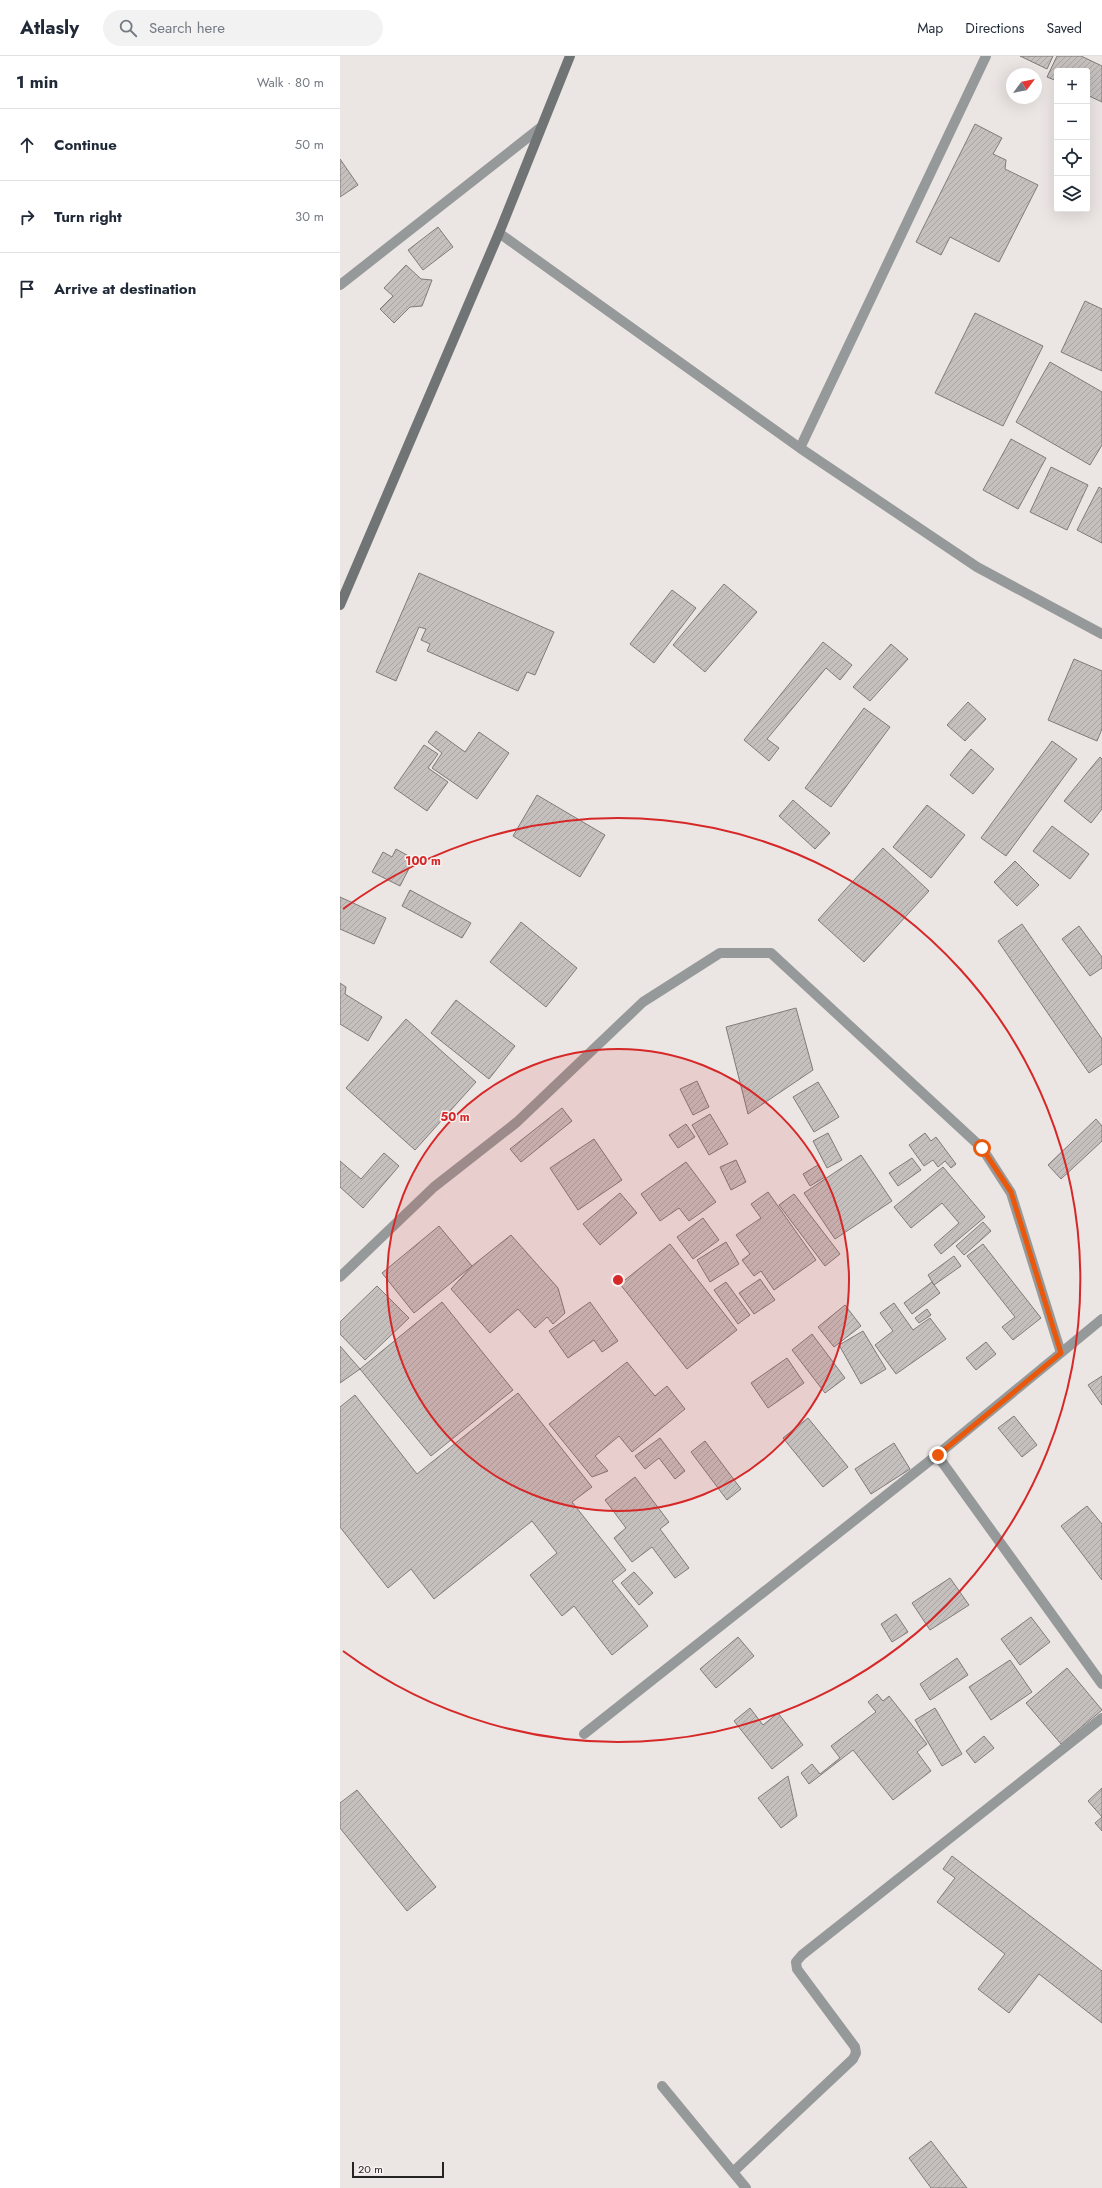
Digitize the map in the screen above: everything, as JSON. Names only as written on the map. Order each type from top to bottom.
[{"type":"main road","points":[[340,605],[499,233],[570,56]]},
{"type":"street","points":[[800,448],[986,56]]},
{"type":"street","points":[[340,285],[540,128]]},
{"type":"street","points":[[499,233],[800,448],[978,567],[1102,634]]},
{"type":"street","points":[[340,1277],[434,1187],[517,1122],[643,1002],[720,953],[770,953],[982,1148],[1011,1192],[1061,1353]]},
{"type":"street","points":[[584,1734],[938,1455],[1102,1319]]},
{"type":"street","points":[[938,1455],[1102,1684]]},
{"type":"street","points":[[733,2172],[853,2059],[856,2053],[855,2047],[797,1969],[796,1962],[802,1955],[1102,1718]]},
{"type":"street","points":[[662,2086],[746,2188]]},
{"type":"building","points":[[1020,56],[1053,56],[1047,69]]},
{"type":"building","points":[[1057,56],[1081,56],[1102,66],[1102,102],[1090,96],[1090,68],[1054,68],[1054,80],[1047,77]]},
{"type":"building","points":[[975,124],[1002,138],[993,154],[1006,160],[1005,169],[1038,185],[999,262],[950,237],[941,255],[916,242]]},
{"type":"building","points":[[340,159],[358,185],[340,197]]},
{"type":"building","points":[[438,227],[453,247],[423,270],[408,250]]},
{"type":"building","points":[[406,265],[421,279],[432,280],[422,306],[410,307],[394,323],[380,309],[393,296],[384,288]]},
{"type":"building","points":[[1085,301],[1102,309],[1102,371],[1061,352]]},
{"type":"building","points":[[975,313],[1043,346],[1003,426],[935,393]]},
{"type":"building","points":[[1050,362],[1102,392],[1102,445],[1090,465],[1016,422]]},
{"type":"building","points":[[1011,439],[1046,458],[1018,509],[983,490]]},
{"type":"building","points":[[1051,467],[1088,485],[1067,530],[1030,512]]},
{"type":"building","points":[[1099,487],[1102,489],[1102,543],[1077,530]]},
{"type":"building","points":[[419,573],[554,632],[535,675],[527,672],[518,691],[427,651],[430,644],[421,640],[426,629],[419,627],[396,681],[376,672]]},
{"type":"building","points":[[724,584],[757,612],[705,672],[673,645]]},
{"type":"building","points":[[672,590],[696,608],[654,663],[630,644]]},
{"type":"building","points":[[823,642],[852,665],[840,680],[826,668],[767,739],[779,748],[769,761],[744,740]]},
{"type":"building","points":[[891,644],[908,659],[870,701],[853,687]]},
{"type":"building","points":[[1074,659],[1102,671],[1102,729],[1097,741],[1048,720]]},
{"type":"building","points":[[968,702],[986,719],[965,741],[947,725]]},
{"type":"building","points":[[864,708],[890,727],[831,807],[805,788]]},
{"type":"building","points":[[436,731],[465,752],[479,732],[509,753],[477,799],[432,768],[442,753],[428,742]]},
{"type":"building","points":[[1052,741],[1077,759],[1006,856],[981,838]]},
{"type":"building","points":[[424,745],[438,754],[428,768],[448,782],[427,811],[394,788]]},
{"type":"building","points":[[971,749],[994,769],[973,794],[950,775]]},
{"type":"building","points":[[1100,757],[1102,759],[1102,809],[1091,823],[1064,801]]},
{"type":"building","points":[[537,795],[605,835],[580,877],[513,836]]},
{"type":"building","points":[[793,800],[830,833],[815,849],[779,816]]},
{"type":"building","points":[[927,805],[965,835],[931,878],[893,847]]},
{"type":"building","points":[[1052,826],[1089,854],[1070,879],[1033,851]]},
{"type":"building","points":[[883,848],[929,891],[864,962],[818,920]]},
{"type":"building","points":[[396,849],[414,859],[400,886],[372,872],[383,852],[392,857]]},
{"type":"building","points":[[1015,861],[1039,885],[1017,906],[994,882]]},
{"type":"building","points":[[410,890],[471,923],[462,938],[402,906]]},
{"type":"building","points":[[340,897],[386,918],[374,944],[340,929]]},
{"type":"building","points":[[521,922],[577,968],[546,1007],[490,962]]},
{"type":"building","points":[[1022,924],[1102,1039],[1102,1064],[1089,1073],[998,941]]},
{"type":"building","points":[[1079,926],[1102,957],[1102,968],[1090,976],[1062,939]]},
{"type":"building","points":[[340,983],[346,987],[345,994],[382,1017],[368,1041],[340,1024]]},
{"type":"building","points":[[456,1000],[515,1046],[489,1079],[431,1033]]},
{"type":"building","points":[[796,1008],[813,1070],[748,1114],[726,1027]]},
{"type":"building","points":[[406,1019],[476,1082],[415,1150],[346,1088]]},
{"type":"building","points":[[697,1081],[709,1107],[693,1115],[680,1089]]},
{"type":"building","points":[[818,1082],[839,1117],[814,1132],[793,1097]]},
{"type":"building","points":[[562,1108],[572,1121],[521,1162],[510,1149]]},
{"type":"building","points":[[710,1114],[728,1144],[709,1155],[692,1125]]},
{"type":"building","points":[[1096,1119],[1102,1126],[1102,1141],[1061,1179],[1048,1165]]},
{"type":"building","points":[[686,1124],[695,1137],[678,1148],[669,1135]]},
{"type":"building","points":[[828,1133],[842,1160],[827,1168],[813,1141]]},
{"type":"building","points":[[925,1133],[931,1141],[936,1137],[956,1164],[951,1168],[945,1161],[938,1167],[933,1160],[924,1166],[909,1145]]},
{"type":"building","points":[[594,1139],[622,1180],[578,1210],[550,1168]]},
{"type":"building","points":[[384,1153],[399,1166],[363,1208],[340,1187],[340,1161],[361,1179]]},
{"type":"building","points":[[861,1155],[892,1201],[835,1239],[804,1193]]},
{"type":"building","points":[[912,1158],[921,1170],[898,1186],[889,1173]]},
{"type":"building","points":[[736,1160],[746,1182],[731,1190],[720,1167]]},
{"type":"building","points":[[686,1162],[716,1202],[689,1221],[679,1208],[660,1221],[641,1194]]},
{"type":"building","points":[[818,1165],[825,1177],[810,1186],[803,1174]]},
{"type":"building","points":[[943,1167],[985,1217],[941,1254],[934,1245],[959,1223],[942,1203],[911,1228],[894,1207]]},
{"type":"building","points":[[768,1192],[816,1260],[774,1290],[761,1271],[754,1276],[742,1260],[750,1254],[736,1235],[761,1218],[751,1204]]},
{"type":"building","points":[[620,1193],[637,1213],[600,1245],[583,1224]]},
{"type":"building","points":[[794,1194],[840,1254],[825,1266],[779,1205]]},
{"type":"building","points":[[703,1218],[719,1240],[693,1259],[677,1237]]},
{"type":"building","points":[[983,1222],[991,1231],[964,1255],[956,1246]]},
{"type":"building","points":[[439,1226],[472,1266],[414,1313],[382,1273]]},
{"type":"building","points":[[511,1235],[558,1288],[565,1313],[553,1324],[547,1317],[535,1328],[518,1309],[490,1333],[451,1289],[472,1266]]},
{"type":"building","points":[[726,1242],[739,1264],[710,1282],[697,1260]]},
{"type":"building","points":[[670,1244],[737,1330],[687,1369],[620,1284]]},
{"type":"building","points":[[983,1244],[1041,1318],[1013,1340],[1002,1327],[1015,1317],[967,1256]]},
{"type":"building","points":[[954,1256],[961,1266],[934,1285],[928,1275]]},
{"type":"building","points":[[760,1279],[775,1300],[754,1314],[739,1293]]},
{"type":"building","points":[[726,1282],[750,1315],[738,1324],[714,1290]]},
{"type":"building","points":[[932,1282],[940,1293],[912,1314],[904,1303]]},
{"type":"building","points":[[377,1286],[409,1318],[365,1360],[340,1334],[340,1322]]},
{"type":"building","points":[[442,1302],[513,1390],[431,1456],[360,1369]]},
{"type":"building","points":[[590,1302],[618,1341],[602,1352],[594,1340],[568,1358],[549,1331]]},
{"type":"building","points":[[894,1303],[913,1330],[930,1318],[946,1339],[896,1374],[875,1345],[893,1331],[880,1313]]},
{"type":"building","points":[[845,1305],[861,1326],[834,1347],[818,1327]]},
{"type":"building","points":[[927,1309],[931,1315],[919,1323],[915,1318]]},
{"type":"building","points":[[863,1331],[886,1369],[861,1384],[839,1345]]},
{"type":"building","points":[[812,1334],[845,1378],[825,1393],[792,1350]]},
{"type":"building","points":[[986,1342],[996,1354],[976,1370],[966,1358]]},
{"type":"building","points":[[340,1346],[360,1369],[340,1383]]},
{"type":"building","points":[[787,1358],[804,1383],[768,1408],[751,1383]]},
{"type":"building","points":[[627,1362],[655,1396],[667,1386],[685,1409],[632,1452],[619,1436],[595,1456],[608,1471],[592,1477],[549,1424]]},
{"type":"building","points":[[1102,1376],[1102,1405],[1088,1385]]},
{"type":"building","points":[[518,1393],[592,1487],[572,1502],[626,1570],[612,1581],[648,1626],[612,1655],[574,1606],[562,1616],[530,1575],[557,1553],[532,1521],[434,1599],[411,1569],[388,1588],[340,1527],[340,1407],[355,1395],[417,1474]]},
{"type":"building","points":[[1014,1416],[1037,1445],[1022,1457],[998,1428]]},
{"type":"building","points":[[808,1418],[848,1467],[823,1487],[783,1438]]},
{"type":"building","points":[[660,1438],[685,1471],[675,1479],[659,1458],[645,1469],[635,1456]]},
{"type":"building","points":[[705,1441],[741,1489],[727,1500],[691,1452]]},
{"type":"building","points":[[894,1443],[910,1469],[871,1494],[855,1469]]},
{"type":"building","points":[[635,1477],[669,1522],[660,1529],[689,1568],[675,1578],[652,1547],[632,1562],[614,1538],[626,1528],[605,1500]]},
{"type":"building","points":[[1087,1506],[1102,1524],[1102,1580],[1061,1526]]},
{"type":"building","points":[[634,1572],[653,1593],[639,1605],[621,1583]]},
{"type":"building","points":[[950,1578],[969,1605],[930,1630],[912,1603]]},
{"type":"building","points":[[896,1614],[908,1632],[892,1642],[881,1624]]},
{"type":"building","points":[[1031,1617],[1050,1642],[1020,1665],[1001,1639]]},
{"type":"building","points":[[738,1637],[754,1656],[716,1688],[700,1669]]},
{"type":"building","points":[[957,1658],[968,1675],[930,1700],[920,1684]]},
{"type":"building","points":[[1010,1660],[1032,1692],[991,1720],[969,1687]]},
{"type":"building","points":[[1067,1668],[1102,1710],[1061,1744],[1026,1703]]},
{"type":"building","points":[[877,1694],[883,1701],[889,1696],[927,1744],[917,1752],[931,1771],[893,1800],[853,1750],[809,1784],[801,1773],[812,1764],[820,1774],[840,1758],[831,1746],[876,1712],[868,1702]]},
{"type":"building","points":[[750,1708],[763,1725],[778,1713],[803,1745],[772,1769],[734,1721]]},
{"type":"building","points":[[935,1708],[962,1754],[942,1766],[915,1720]]},
{"type":"building","points":[[984,1736],[994,1748],[975,1763],[966,1751]]},
{"type":"building","points":[[788,1776],[797,1816],[781,1828],[758,1798]]},
{"type":"building","points":[[1102,1788],[1102,1817],[1088,1801]]},
{"type":"building","points":[[357,1790],[436,1887],[407,1911],[340,1828],[340,1803]]},
{"type":"building","points":[[1102,1817],[1102,1831],[1095,1823]]},
{"type":"building","points":[[952,1856],[1102,1971],[1102,2023],[1039,1974],[1009,2013],[978,1989],[1005,1954],[937,1902],[955,1878],[943,1869]]},
{"type":"building","points":[[931,2141],[967,2188],[931,2188],[909,2158]]},
{"type":"route","points":[[938,1455],[1061,1353],[1011,1192],[982,1148]]}]
